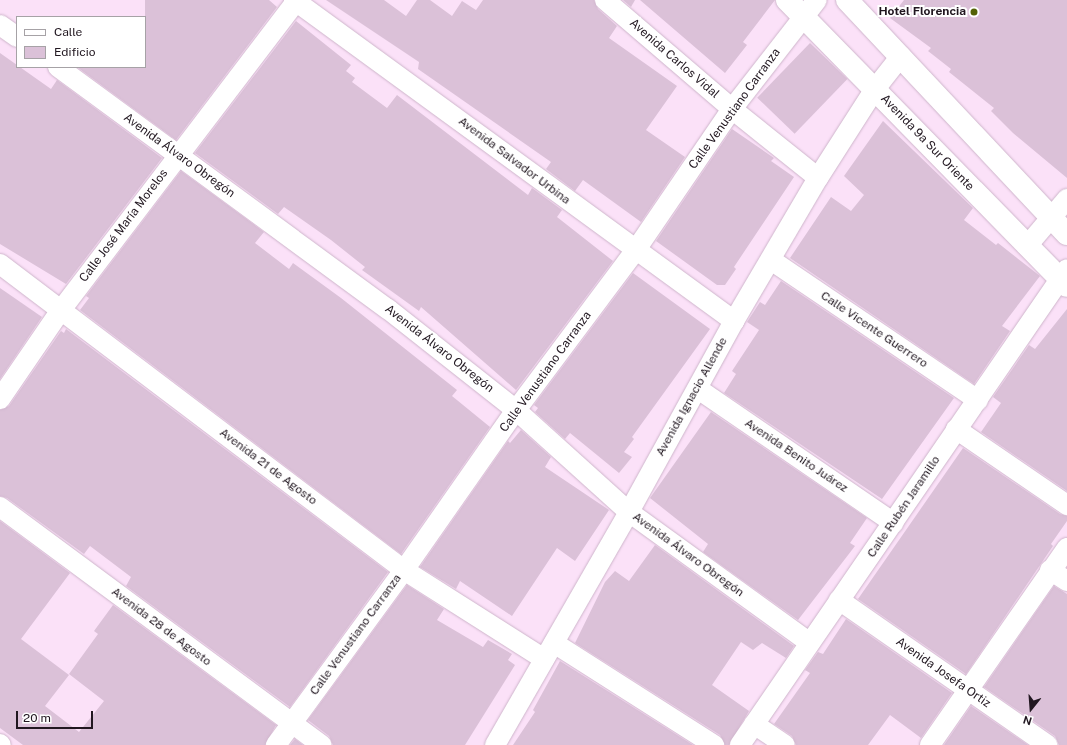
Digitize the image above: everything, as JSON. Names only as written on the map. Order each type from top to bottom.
[{"type":"main road","name":"Avenida 9a Sur Oriente","points":[[787,0],[1028,246],[1064,278]]},
{"type":"main road","points":[[847,0],[1067,234]]},
{"type":"street","name":"Calle José María Morelos","points":[[0,399],[61,310],[296,0]]},
{"type":"street","name":"Avenida Salvador Urbina","points":[[296,0],[635,251],[734,320]]},
{"type":"street","name":"Avenida Carlos Vidal","points":[[605,0],[732,109],[818,178]]},
{"type":"street","name":"Calle Venustiano Carranza","points":[[276,745],[404,570],[516,410],[635,251],[732,109],[817,0]]},
{"type":"street","points":[[0,25],[16,36]]},
{"type":"street","name":"Avenida Ignacio Allende","points":[[494,745],[629,512],[698,389],[734,320],[771,260],[818,178],[875,89],[901,56]]},
{"type":"street","name":"Avenida Álvaro Obregón","points":[[59,68],[388,309],[516,410],[629,512],[810,643]]},
{"type":"street","points":[[1028,246],[1052,219],[1067,199]]},
{"type":"street","name":"Calle Vicente Guerrero","points":[[771,260],[978,400]]},
{"type":"street","name":"Avenida 21 de Agosto","points":[[0,264],[404,570],[714,745]]},
{"type":"street","name":"Calle Rubén Jaramillo","points":[[740,745],[839,600],[894,523],[956,429],[1064,278]]},
{"type":"street","name":"Avenida Benito Juárez","points":[[698,389],[894,523]]},
{"type":"street","points":[[956,429],[1067,505]]},
{"type":"street","name":"Avenida 28 de Agosto","points":[[0,507],[291,724],[322,745]]},
{"type":"street","points":[[930,745],[1050,570],[1067,548]]},
{"type":"street","points":[[1050,570],[1067,581]]},
{"type":"street","name":"Avenida Josefa Ortiz","points":[[839,600],[967,691],[1048,745]]},
{"type":"street","points":[[754,724],[785,745]]},
{"type":"building","points":[[145,0],[269,0],[277,7],[176,140],[78,68],[146,68]]},
{"type":"building","points":[[326,0],[384,0],[406,16],[417,0],[430,0],[452,16],[462,1],[476,10],[483,0],[594,0],[598,9],[617,26],[609,38],[677,86],[646,130],[685,157],[641,222],[583,180],[575,191],[546,169],[551,162],[418,69],[419,62]]},
{"type":"building","points":[[623,0],[635,0],[631,7]]},
{"type":"building","points":[[640,0],[775,0],[743,42],[747,45],[725,73]]},
{"type":"building","points":[[904,0],[1067,0],[1067,178],[1013,133],[991,111],[994,108],[949,72],[951,69],[928,51],[931,48],[890,18]]},
{"type":"building","points":[[296,21],[351,65],[346,71],[355,78],[352,82],[387,108],[397,95],[528,195],[532,188],[562,210],[557,217],[613,261],[516,390],[421,307],[419,311],[362,270],[365,267],[331,240],[284,207],[278,214],[195,153]]},
{"type":"building","points":[[810,43],[847,79],[795,134],[757,98]]},
{"type":"building","points":[[0,53],[16,64],[16,68],[21,68],[51,89],[57,80],[162,158],[66,284],[0,244]]},
{"type":"building","points":[[883,121],[973,208],[964,220],[996,245],[998,243],[1040,276],[1002,326],[1010,331],[974,384],[790,258],[831,197],[851,211],[864,195],[844,176]]},
{"type":"building","points":[[732,129],[774,158],[771,161],[794,177],[734,267],[736,269],[725,285],[717,285],[656,241]]},
{"type":"building","points":[[181,171],[264,232],[255,243],[289,269],[293,263],[341,298],[457,390],[452,396],[490,427],[401,554],[80,310],[89,298],[86,296]]},
{"type":"building","points":[[633,273],[710,329],[632,437],[634,439],[624,452],[632,457],[619,473],[570,433],[565,439],[535,412],[538,408],[534,405]]},
{"type":"building","points":[[781,281],[954,398],[882,499],[724,393],[736,374],[732,371],[759,330],[747,322],[760,302],[765,305]]},
{"type":"building","points":[[0,288],[42,317],[0,379]]},
{"type":"building","points":[[1067,309],[1067,491],[981,432],[1001,403],[993,397],[1029,345],[1035,349]]},
{"type":"building","points":[[66,329],[388,572],[290,707],[126,586],[131,577],[90,546],[84,554],[7,498],[0,496],[0,410],[9,406],[61,331],[64,333]]},
{"type":"building","points":[[711,412],[867,518],[850,543],[855,546],[798,620],[703,552],[708,544],[650,498]]},
{"type":"building","points":[[521,430],[551,457],[545,467],[609,510],[575,561],[557,548],[512,616],[460,581],[456,589],[420,567],[508,441],[510,443]]},
{"type":"building","points":[[963,448],[1060,514],[1067,516],[1067,521],[1051,544],[1053,546],[966,674],[858,599]]},
{"type":"building","points":[[0,521],[70,573],[21,639],[69,675],[45,706],[79,732],[104,701],[69,674],[98,634],[94,631],[113,605],[276,725],[265,745],[23,745],[0,728]]},
{"type":"building","points":[[655,545],[794,646],[786,658],[762,643],[753,650],[741,642],[712,685],[749,711],[729,745],[725,745],[720,735],[575,643],[605,582],[615,571],[629,581]]},
{"type":"building","points":[[407,585],[444,609],[437,620],[483,647],[488,640],[512,654],[508,660],[515,665],[465,745],[333,745],[329,736],[308,720]]},
{"type":"building","points":[[1054,586],[1067,594],[1067,745],[1059,745],[1055,736],[984,687]]},
{"type":"building","points":[[846,619],[952,693],[921,738],[890,715],[868,745],[796,745],[792,736],[774,724],[810,673],[805,670],[818,652],[823,654]]},
{"type":"building","points":[[560,661],[693,745],[513,745],[535,712],[533,710]]},
{"type":"building","points":[[971,706],[1028,745],[944,745]]},
{"type":"building","points":[[295,739],[303,745],[290,745]]},
{"type":"place","name":"Hotel Florencia","points":[[974,12]]}]
